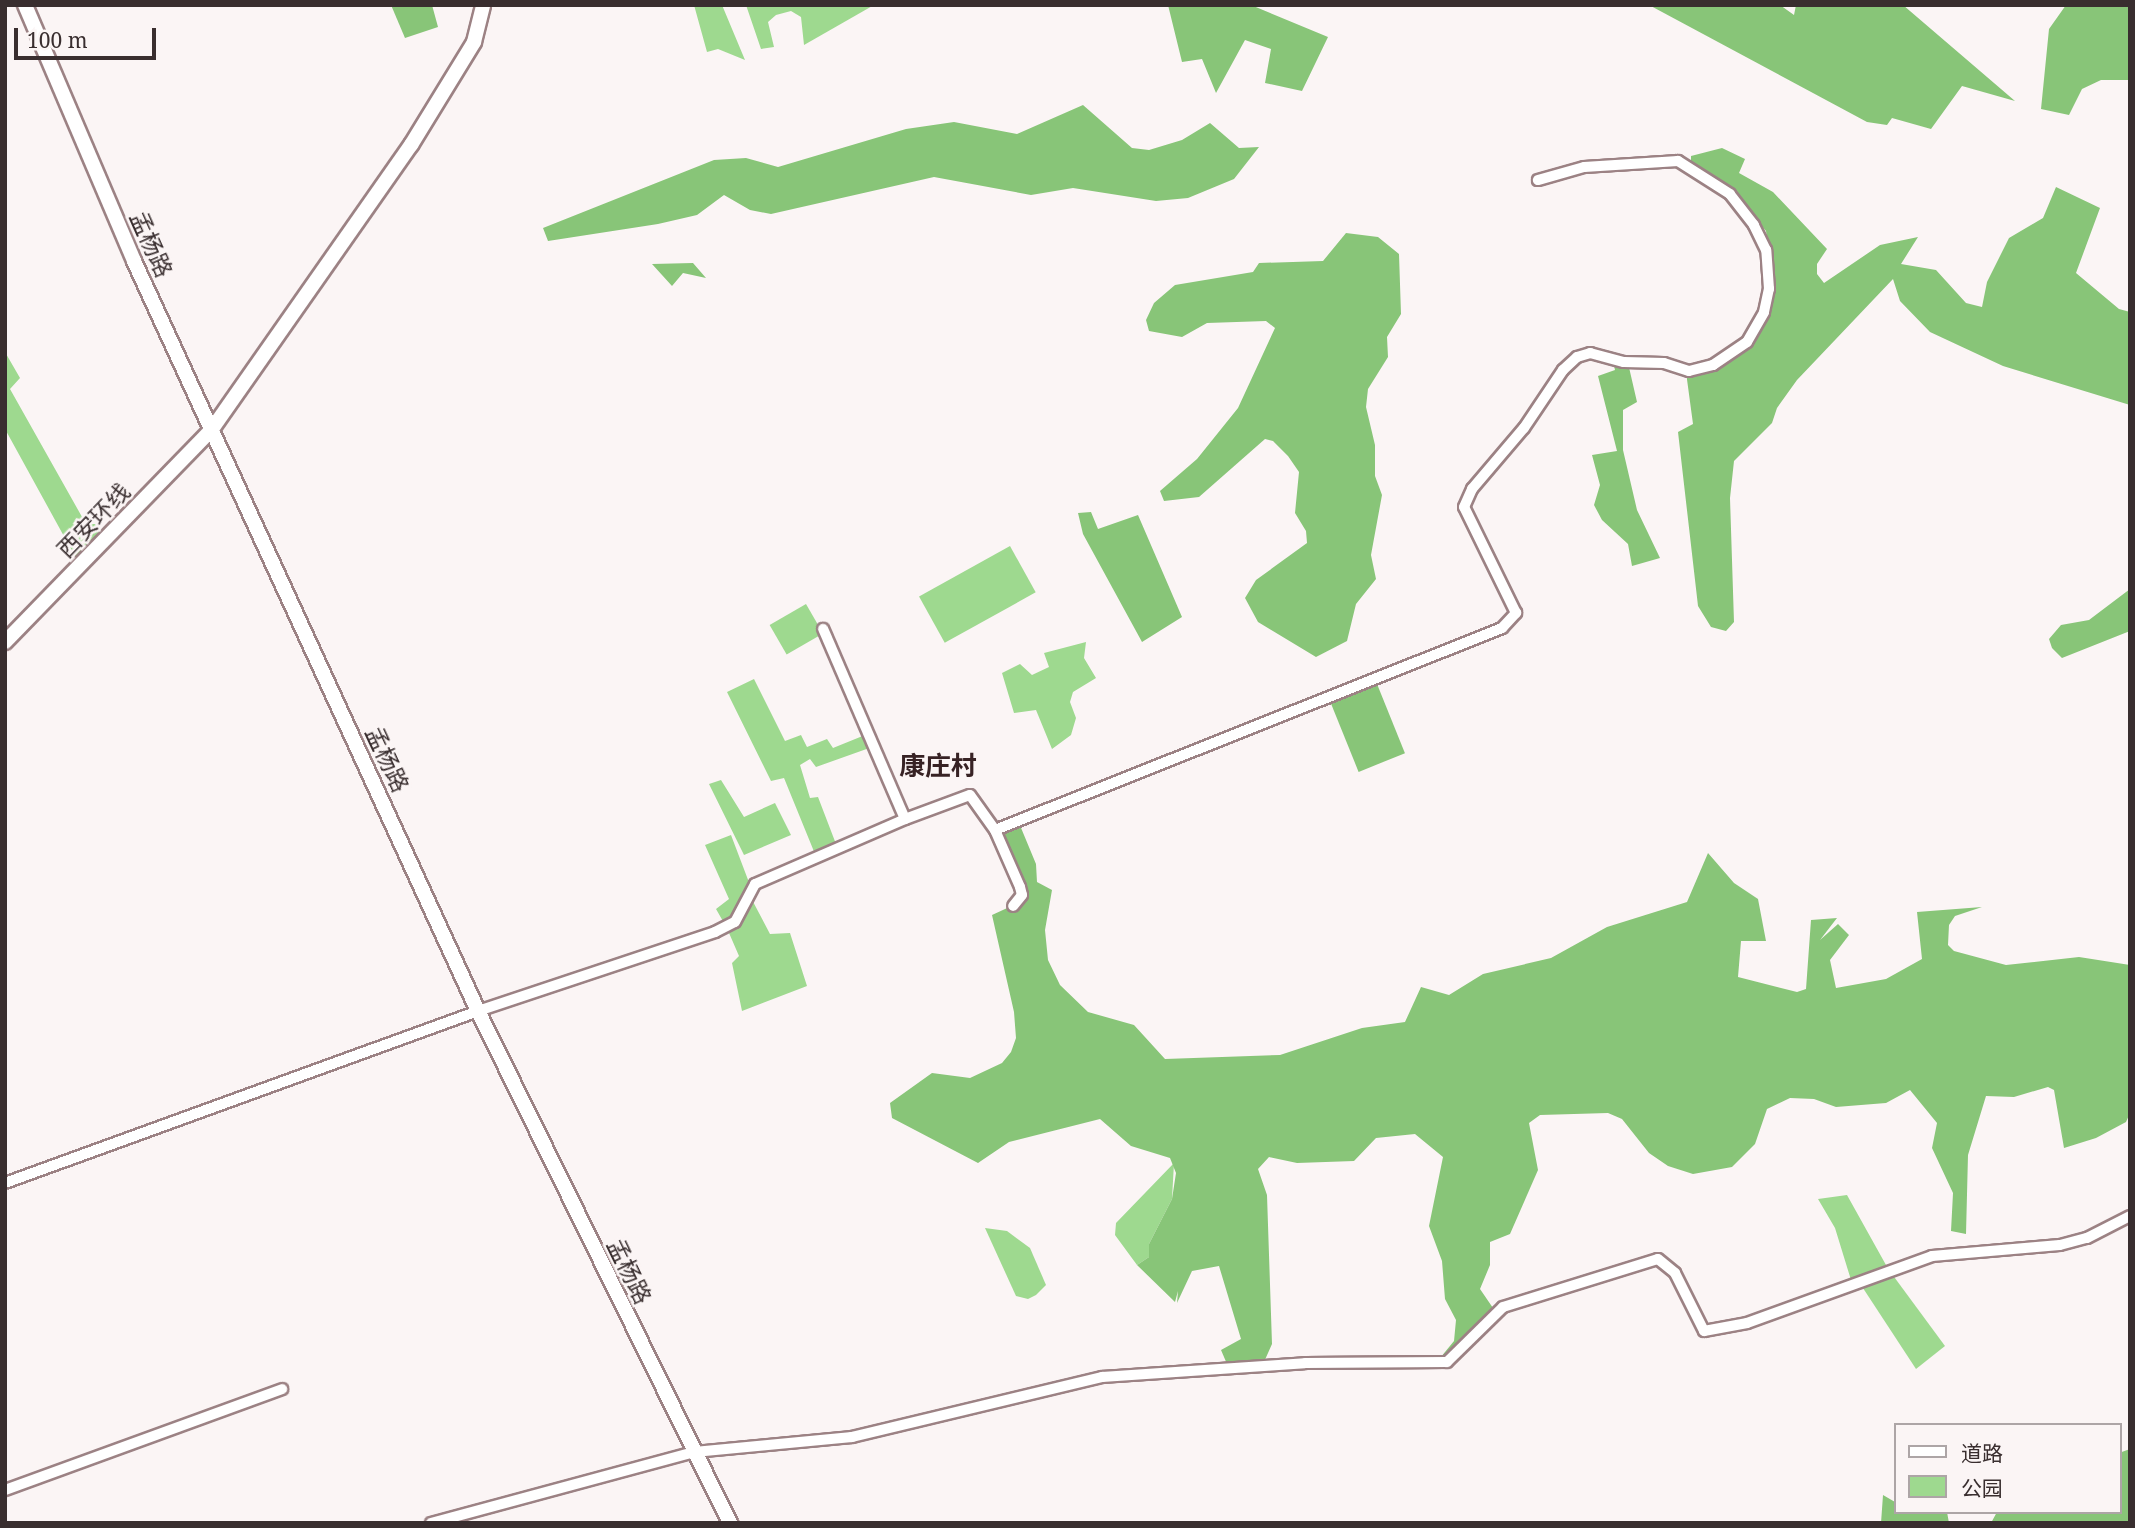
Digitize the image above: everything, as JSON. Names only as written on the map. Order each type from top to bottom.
[{"type":"main road","name":"孟杨路","points":[[25,5],[134,261],[478,1010],[730,1523]]},
{"type":"main road","name":"西安环线","points":[[5,642],[212,429],[411,145],[474,42],[483,5]]},
{"type":"street","points":[[995,830],[1502,628],[1516,613],[1464,508],[1563,370],[1577,357],[1598,353],[1624,362],[1664,363],[1689,371],[1713,365],[1747,342],[1764,312],[1769,289],[1766,250],[1754,225],[1730,194],[1678,161],[1584,167],[1538,180]]},
{"type":"street","points":[[823,629],[905,819]]},
{"type":"street","points":[[5,1183],[478,1010],[715,932],[735,922],[755,884],[905,819],[970,795],[995,830],[1022,895],[1013,906]]},
{"type":"street","points":[[431,1523],[694,1452],[852,1437],[1102,1377],[1292,1364],[1447,1362],[1503,1307],[1658,1259],[1675,1273],[1704,1331],[1747,1323],[1932,1256],[2060,1245],[2087,1238],[2130,1216]]},
{"type":"street","points":[[5,1490],[282,1389]]},
{"type":"green space","points":[[391,5],[432,5],[438,27],[405,38]]},
{"type":"green space","points":[[694,5],[722,5],[745,60],[718,49],[707,52]]},
{"type":"green space","points":[[746,5],[874,5],[804,45],[801,17],[791,11],[776,15],[768,22],[774,47],[761,49]]},
{"type":"green space","points":[[1168,5],[1251,5],[1328,37],[1302,91],[1265,83],[1271,49],[1245,40],[1216,93],[1202,59],[1182,62]]},
{"type":"green space","points":[[1649,5],[1780,5],[1794,15],[1796,5],[1903,5],[2015,101],[1962,86],[1931,129],[1892,118],[1887,125],[1867,122]]},
{"type":"green space","points":[[2066,5],[2130,5],[2130,80],[2101,80],[2082,89],[2069,115],[2041,109],[2049,29]]},
{"type":"green space","points":[[1083,105],[1132,148],[1149,150],[1182,140],[1210,123],[1239,148],[1259,147],[1234,179],[1188,198],[1156,201],[1073,188],[1031,195],[934,177],[771,214],[750,210],[724,195],[697,215],[658,224],[548,241],[543,228],[714,160],[746,158],[778,167],[906,129],[954,122],[1017,134]]},
{"type":"green space","points":[[1722,148],[1745,159],[1739,173],[1773,192],[1827,249],[1817,264],[1817,274],[1824,283],[1880,245],[1918,237],[1901,264],[1936,270],[1966,303],[1982,307],[1987,282],[2009,238],[2043,218],[2056,187],[2100,208],[2076,273],[2119,309],[2130,312],[2130,405],[2003,366],[1930,332],[1900,301],[1893,279],[1797,380],[1777,408],[1772,423],[1734,461],[1730,498],[1734,622],[1726,631],[1711,627],[1698,606],[1678,432],[1693,424],[1686,372],[1721,363],[1751,339],[1771,273],[1766,231],[1732,191],[1691,165],[1691,156]]},
{"type":"green space","points":[[1346,233],[1378,237],[1399,254],[1401,314],[1387,337],[1388,357],[1368,389],[1366,407],[1375,445],[1375,476],[1382,495],[1371,555],[1376,579],[1356,604],[1347,641],[1316,657],[1258,622],[1245,598],[1256,580],[1307,543],[1306,531],[1295,513],[1299,472],[1288,456],[1273,441],[1265,439],[1199,497],[1164,501],[1160,491],[1197,459],[1238,408],[1275,328],[1266,321],[1207,323],[1182,337],[1149,331],[1146,320],[1154,303],[1175,285],[1253,272],[1259,263],[1323,261]]},
{"type":"green space","points":[[693,263],[706,278],[683,273],[672,286],[652,264]]},
{"type":"green space","points":[[5,352],[20,378],[10,389],[86,524],[96,524],[101,533],[77,560],[5,429]]},
{"type":"green space","points":[[1613,362],[1628,363],[1637,402],[1623,410],[1623,450],[1637,510],[1660,558],[1632,566],[1628,544],[1602,520],[1594,505],[1600,485],[1592,455],[1617,451],[1598,376],[1615,370]]},
{"type":"green space","points":[[1091,512],[1098,529],[1138,515],[1182,617],[1142,642],[1083,534],[1078,513]]},
{"type":"green space","points":[[1010,546],[1036,592],[945,643],[919,596]]},
{"type":"green space","points":[[2130,589],[2130,631],[2062,658],[2052,648],[2049,639],[2061,625],[2089,620]]},
{"type":"green space","points":[[806,604],[823,633],[787,654],[770,625]]},
{"type":"green space","points":[[1086,642],[1084,658],[1096,678],[1073,692],[1070,702],[1076,718],[1071,735],[1052,749],[1036,710],[1014,713],[1002,673],[1020,664],[1032,675],[1049,667],[1044,653]]},
{"type":"green space","points":[[754,679],[785,741],[801,735],[807,747],[827,739],[833,748],[870,733],[875,746],[816,767],[810,759],[800,765],[810,798],[818,797],[836,844],[815,854],[784,778],[771,781],[727,692]]},
{"type":"green space","points":[[1375,679],[1405,753],[1359,772],[1329,698]]},
{"type":"green space","points":[[721,780],[744,817],[775,803],[791,835],[744,855],[709,784]]},
{"type":"green space","points":[[1019,823],[1036,864],[1037,882],[1052,890],[1045,930],[1048,960],[1060,985],[1088,1012],[1134,1025],[1165,1059],[1280,1055],[1362,1028],[1405,1022],[1421,987],[1449,995],[1483,974],[1551,958],[1607,927],[1687,902],[1708,853],[1734,883],[1758,899],[1766,941],[1741,941],[1738,977],[1797,992],[1806,989],[1811,920],[1837,918],[1820,940],[1838,924],[1849,935],[1830,960],[1836,988],[1886,979],[1922,959],[1917,912],[1982,907],[1955,916],[1949,925],[1948,945],[1954,951],[2006,965],[2079,957],[2130,965],[2130,1113],[2126,1122],[2096,1138],[2064,1148],[2054,1090],[2048,1087],[2014,1097],[1986,1096],[1968,1155],[1966,1234],[1951,1231],[1953,1193],[1932,1148],[1937,1123],[1910,1090],[1886,1103],[1836,1107],[1814,1099],[1790,1098],[1767,1109],[1755,1144],[1732,1167],[1693,1174],[1668,1166],[1649,1153],[1622,1119],[1608,1113],[1540,1115],[1529,1123],[1538,1170],[1510,1234],[1490,1242],[1490,1265],[1480,1289],[1493,1308],[1455,1352],[1436,1363],[1454,1341],[1456,1320],[1445,1299],[1442,1261],[1429,1226],[1443,1157],[1415,1134],[1376,1138],[1354,1161],[1297,1163],[1269,1157],[1258,1169],[1267,1195],[1272,1344],[1264,1362],[1227,1364],[1221,1350],[1241,1339],[1219,1266],[1192,1271],[1177,1303],[1178,1291],[1175,1302],[1137,1265],[1149,1257],[1149,1244],[1172,1199],[1176,1173],[1170,1158],[1131,1146],[1100,1119],[1009,1142],[978,1163],[892,1118],[890,1103],[932,1073],[970,1078],[1002,1063],[1011,1052],[1016,1038],[1014,1012],[992,915],[1016,904],[1021,892],[990,837]]},
{"type":"green space","points":[[731,835],[750,885],[741,912],[724,923],[716,909],[729,899],[705,845]]},
{"type":"green space","points":[[750,896],[770,934],[790,933],[807,986],[742,1011],[732,963],[739,956],[726,926]]},
{"type":"green space","points":[[1174,1163],[1172,1199],[1149,1244],[1149,1257],[1137,1265],[1115,1235],[1116,1223]]},
{"type":"green space","points":[[1847,1195],[1886,1265],[1851,1280],[1835,1228],[1818,1199]]},
{"type":"green space","points":[[985,1228],[1007,1231],[1030,1248],[1046,1285],[1036,1295],[1028,1299],[1016,1296]]},
{"type":"green space","points":[[1889,1270],[1945,1346],[1916,1369],[1859,1282]]},
{"type":"green space","points":[[2130,1449],[2130,1523],[1991,1523],[1996,1514],[2121,1514],[2121,1452]]},
{"type":"green space","points":[[1883,1495],[1894,1501],[1894,1514],[1947,1514],[1949,1523],[1881,1523]]},
{"type":"district","name":"康庄村","points":[[938,766]]}]
